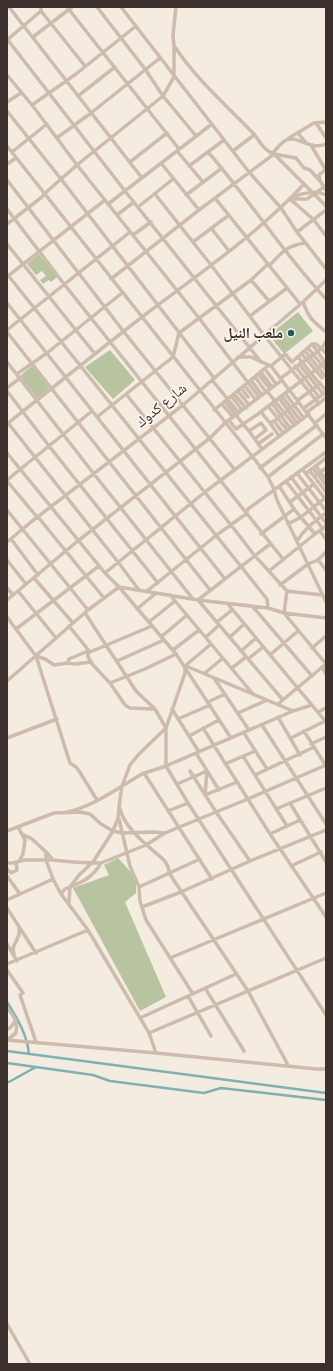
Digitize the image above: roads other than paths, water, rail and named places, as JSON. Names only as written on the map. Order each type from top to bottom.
[{"type":"street","points":[[9,7],[142,178]]},
{"type":"street","points":[[97,7],[145,69],[163,96],[196,136]]},
{"type":"street","points":[[121,7],[174,77],[249,172],[281,208],[297,232],[325,266]]},
{"type":"street","points":[[7,224],[42,197],[77,165],[163,96],[174,77],[173,24],[176,7]]},
{"type":"street","points":[[33,37],[69,8],[167,133],[189,166],[203,182]]},
{"type":"street","points":[[85,66],[41,9],[24,26],[7,39],[125,191],[261,362]]},
{"type":"street","points":[[32,105],[67,81],[136,26]]},
{"type":"street","points":[[174,46],[195,74],[266,149],[326,206]]},
{"type":"street","points":[[58,138],[74,124],[92,113],[160,58]]},
{"type":"street","points":[[78,96],[115,67]]},
{"type":"street","points":[[7,75],[233,362],[250,381],[253,401]]},
{"type":"street","points":[[7,102],[21,93]]},
{"type":"street","points":[[7,111],[158,305],[228,399],[253,401],[280,397]]},
{"type":"street","points":[[112,279],[273,154],[288,139],[316,123],[326,122]]},
{"type":"street","points":[[316,123],[326,138]]},
{"type":"street","points":[[12,152],[47,124]]},
{"type":"street","points":[[108,204],[212,124]]},
{"type":"street","points":[[130,162],[167,133]]},
{"type":"street","points":[[298,133],[310,145],[326,169],[319,175],[320,181]]},
{"type":"street","points":[[233,151],[254,135]]},
{"type":"street","points":[[288,139],[293,139],[310,145],[326,145]]},
{"type":"street","points":[[189,166],[224,140]]},
{"type":"street","points":[[7,146],[214,410],[236,429],[326,362],[314,354],[285,354],[214,410]]},
{"type":"street","points":[[208,152],[222,168],[284,250],[326,299]]},
{"type":"street","points":[[273,154],[296,158],[304,168],[310,170],[325,188],[307,198],[290,198]]},
{"type":"street","points":[[7,164],[16,158]]},
{"type":"street","points":[[161,163],[199,210]]},
{"type":"street","points":[[186,195],[222,168]]},
{"type":"street","points":[[138,207],[173,179]]},
{"type":"street","points":[[7,180],[124,332],[235,470]]},
{"type":"street","points":[[139,590],[66,495],[7,423],[264,223],[304,184]]},
{"type":"street","points":[[314,193],[326,195]]},
{"type":"street","points":[[155,194],[282,357],[298,366],[307,377],[319,384],[325,392],[304,408]]},
{"type":"street","points":[[215,198],[286,288],[302,303],[309,317],[326,332]]},
{"type":"street","points":[[290,198],[314,220],[326,236]]},
{"type":"street","points":[[105,200],[88,215],[8,275],[267,599],[268,608]]},
{"type":"street","points":[[117,215],[134,202]]},
{"type":"street","points":[[7,209],[110,343],[261,534],[283,559]]},
{"type":"street","points":[[297,232],[326,210]]},
{"type":"street","points":[[193,242],[228,215]]},
{"type":"street","points":[[151,222],[112,246],[7,331],[210,590]]},
{"type":"street","points":[[211,228],[229,251]]},
{"type":"street","points":[[97,417],[173,357],[179,333],[251,280],[268,264],[269,266],[284,250],[290,246],[306,243]]},
{"type":"street","points":[[7,244],[95,354]]},
{"type":"street","points":[[251,280],[269,301]]},
{"type":"street","name":"شارع كدوك","points":[[8,540],[183,404],[317,290],[326,280]]},
{"type":"street","points":[[250,316],[286,288]]},
{"type":"street","points":[[17,374],[47,353],[122,293]]},
{"type":"street","points":[[7,303],[225,579]]},
{"type":"street","points":[[7,600],[79,540],[151,485],[210,438],[253,401],[322,348],[326,341]]},
{"type":"street","points":[[312,344],[316,344],[326,353]]},
{"type":"street","points":[[270,423],[319,384],[319,380],[324,376],[319,368],[312,344]]},
{"type":"street","points":[[312,344],[300,355],[298,366],[307,377],[311,390],[317,398],[319,404]]},
{"type":"street","points":[[300,355],[319,368],[326,370]]},
{"type":"street","points":[[298,366],[300,355]]},
{"type":"street","points":[[238,358],[251,357],[270,366],[298,400],[326,438]]},
{"type":"street","points":[[7,362],[172,572],[218,623],[283,700]]},
{"type":"street","points":[[260,373],[276,384]]},
{"type":"street","points":[[243,424],[253,401],[260,373]]},
{"type":"street","points":[[253,401],[260,373]]},
{"type":"street","points":[[7,388],[20,378]]},
{"type":"street","points":[[241,388],[253,401]]},
{"type":"street","points":[[241,388],[253,401]]},
{"type":"street","points":[[241,388],[253,401]]},
{"type":"street","points":[[7,391],[158,583]]},
{"type":"street","points":[[126,394],[255,556],[280,585],[287,591],[322,595]]},
{"type":"street","points":[[303,396],[309,404]]},
{"type":"street","points":[[280,397],[287,430]]},
{"type":"street","points":[[280,397],[287,430]]},
{"type":"street","points":[[228,399],[253,401]]},
{"type":"street","points":[[228,399],[253,401]]},
{"type":"street","points":[[105,572],[147,540],[205,492],[220,482],[326,399]]},
{"type":"street","points":[[270,405],[299,421]]},
{"type":"street","points":[[92,411],[7,480],[104,598]]},
{"type":"street","points":[[259,413],[261,422],[266,430],[272,434],[275,439]]},
{"type":"street","points":[[259,413],[270,423],[279,436]]},
{"type":"street","points":[[284,413],[299,421]]},
{"type":"street","points":[[260,468],[316,424],[326,414]]},
{"type":"street","points":[[227,422],[268,477],[288,524],[326,602]]},
{"type":"street","points":[[249,431],[261,422]]},
{"type":"street","points":[[243,424],[262,449]]},
{"type":"street","points":[[255,439],[266,430]]},
{"type":"street","points":[[268,477],[326,430]]},
{"type":"street","points":[[258,444],[272,434]]},
{"type":"street","points":[[7,453],[99,566],[173,650],[185,666],[231,738]]},
{"type":"street","points":[[317,459],[324,458]]},
{"type":"street","points":[[147,591],[246,514],[248,509],[274,489],[317,459],[324,458]]},
{"type":"street","points":[[311,470],[324,458]]},
{"type":"street","points":[[288,524],[301,517],[326,499],[320,473],[324,458]]},
{"type":"street","points":[[303,470],[311,470],[320,473]]},
{"type":"street","points":[[311,470],[320,473]]},
{"type":"street","points":[[296,541],[304,530],[326,512],[297,473]]},
{"type":"street","points":[[320,473],[321,482]]},
{"type":"street","points":[[291,477],[326,522]]},
{"type":"street","points":[[286,481],[323,529],[326,540]]},
{"type":"street","points":[[290,502],[308,488],[321,482]]},
{"type":"street","points":[[321,482],[326,485]]},
{"type":"street","points":[[279,486],[294,509],[316,534]]},
{"type":"street","points":[[261,534],[294,509]]},
{"type":"street","points":[[7,510],[70,587],[136,691],[155,709],[166,728]]},
{"type":"street","points":[[269,571],[299,546],[323,529]]},
{"type":"street","points":[[8,540],[38,574]]},
{"type":"street","points":[[196,599],[225,579],[270,544]]},
{"type":"street","points":[[280,585],[308,564],[318,560],[326,552]]},
{"type":"street","points":[[7,560],[26,584]]},
{"type":"street","points":[[318,560],[326,570]]},
{"type":"street","points":[[16,629],[99,566]]},
{"type":"street","points":[[34,578],[73,623]]},
{"type":"street","points":[[7,681],[86,611],[119,587],[226,604],[268,608],[284,612],[326,618]]},
{"type":"street","points":[[7,588],[13,595]]},
{"type":"street","points":[[18,591],[56,638]]},
{"type":"street","points":[[287,591],[284,612],[325,665],[326,674]]},
{"type":"street","points":[[137,609],[156,593]]},
{"type":"street","points":[[170,595],[253,694]]},
{"type":"street","points":[[67,663],[69,659],[88,651],[92,652],[150,624],[175,601]]},
{"type":"street","points":[[226,604],[325,722],[290,738]]},
{"type":"street","points":[[253,607],[312,676]]},
{"type":"street","points":[[206,637],[232,610]]},
{"type":"street","points":[[161,637],[187,615]]},
{"type":"street","points":[[7,616],[36,656],[70,763],[79,771],[97,800]]},
{"type":"street","points":[[230,637],[244,624]]},
{"type":"street","points":[[69,626],[88,651],[88,657],[91,662],[110,683],[125,705],[130,708],[155,709]]},
{"type":"street","points":[[173,650],[199,630]]},
{"type":"street","points":[[270,655],[298,631]]},
{"type":"street","points":[[312,648],[326,636]]},
{"type":"street","points":[[241,651],[256,638]]},
{"type":"street","points":[[117,661],[164,640]]},
{"type":"street","points":[[211,644],[185,666],[185,673],[166,728],[166,766],[231,870],[326,1015]]},
{"type":"street","points":[[232,668],[263,647]]},
{"type":"street","points":[[110,683],[145,669],[176,654]]},
{"type":"street","points":[[36,656],[45,659],[54,665],[91,662]]},
{"type":"street","points":[[205,673],[223,658]]},
{"type":"street","points":[[278,704],[325,665]]},
{"type":"street","points":[[185,666],[205,673],[292,711]]},
{"type":"street","points":[[214,677],[250,730]]},
{"type":"street","points":[[178,719],[209,704],[225,694]]},
{"type":"street","points":[[238,713],[267,700]]},
{"type":"street","points":[[67,812],[97,800],[144,773],[166,766],[292,711],[312,705]]},
{"type":"street","points":[[318,712],[326,708]]},
{"type":"street","points":[[172,709],[219,790]]},
{"type":"street","points":[[278,717],[300,755]]},
{"type":"street","points":[[7,738],[57,719]]},
{"type":"street","points":[[189,736],[219,720]]},
{"type":"street","points":[[262,725],[326,824]]},
{"type":"street","points":[[68,904],[70,887],[79,875],[93,862],[113,831],[118,818],[122,786],[130,765],[166,728]]},
{"type":"street","points":[[203,728],[270,834],[326,917]]},
{"type":"street","points":[[7,863],[25,860],[53,860],[101,863],[127,854],[165,834],[248,800],[326,765],[304,732]]},
{"type":"street","points":[[244,733],[267,769]]},
{"type":"street","points":[[255,775],[300,755],[326,737]]},
{"type":"street","points":[[225,764],[255,751]]},
{"type":"street","points":[[243,756],[287,826]]},
{"type":"street","points":[[190,771],[250,861]]},
{"type":"street","points":[[177,784],[207,771]]},
{"type":"street","points":[[205,795],[207,771]]},
{"type":"street","points":[[144,773],[212,879]]},
{"type":"street","points":[[205,795],[237,782]]},
{"type":"street","points":[[276,809],[326,788]]},
{"type":"street","points":[[168,811],[188,803]]},
{"type":"street","points":[[290,803],[326,862]]},
{"type":"street","points":[[119,806],[122,817],[134,832],[146,845],[164,859],[169,867],[169,873],[248,991],[288,1065]]},
{"type":"street","points":[[7,831],[54,813],[80,812],[90,814],[101,824],[113,831],[122,833],[152,832],[165,834]]},
{"type":"street","points":[[118,818],[130,866],[139,887],[142,907],[146,920],[193,994]]},
{"type":"street","points":[[270,834],[300,820]]},
{"type":"street","points":[[16,862],[23,854],[25,840],[18,827]]},
{"type":"street","points":[[142,907],[182,892],[250,861],[326,830]]},
{"type":"street","points":[[22,834],[32,839],[53,860]]},
{"type":"street","points":[[46,852],[46,860],[53,879],[61,894],[88,930],[149,1034],[156,1053]]},
{"type":"street","points":[[291,866],[321,852]]},
{"type":"street","points":[[139,887],[200,859]]},
{"type":"street","points":[[7,870],[11,873],[17,870],[16,862]]},
{"type":"street","points":[[61,894],[65,889],[86,880],[98,869],[101,863]]},
{"type":"street","points":[[7,876],[20,894]]},
{"type":"street","points":[[7,900],[53,879]]},
{"type":"street","points":[[170,958],[326,893]]},
{"type":"street","points":[[7,908],[36,953]]},
{"type":"street","points":[[14,955],[13,948],[19,935],[19,927]]},
{"type":"street","points":[[7,964],[88,930]]},
{"type":"street","points":[[7,944],[17,960]]},
{"type":"street","points":[[149,1034],[326,958]]},
{"type":"street","points":[[7,970],[23,993],[20,995],[36,1042]]},
{"type":"street","points":[[140,1018],[236,974]]},
{"type":"street","points":[[205,988],[244,1051]]},
{"type":"street","points":[[188,996],[211,1036]]},
{"type":"street","points":[[7,1007],[16,1020],[17,1026],[16,1033],[7,1040]]},
{"type":"street","points":[[7,1029],[10,1028],[16,1020]]},
{"type":"street","points":[[7,1040],[288,1065],[316,1069],[326,1068]]},
{"type":"street","points":[[7,1324],[30,1364]]},
{"type":"waterway","points":[[7,1002],[24,1033],[29,1054]]},
{"type":"waterway","points":[[7,1051],[326,1093]]},
{"type":"waterway","points":[[7,1063],[93,1075],[110,1081],[204,1093],[221,1088],[326,1100]]},
{"type":"waterway","points":[[7,1083],[36,1067]]},
{"type":"place","name":"ملعب النيل","points":[[291,333]]}]
